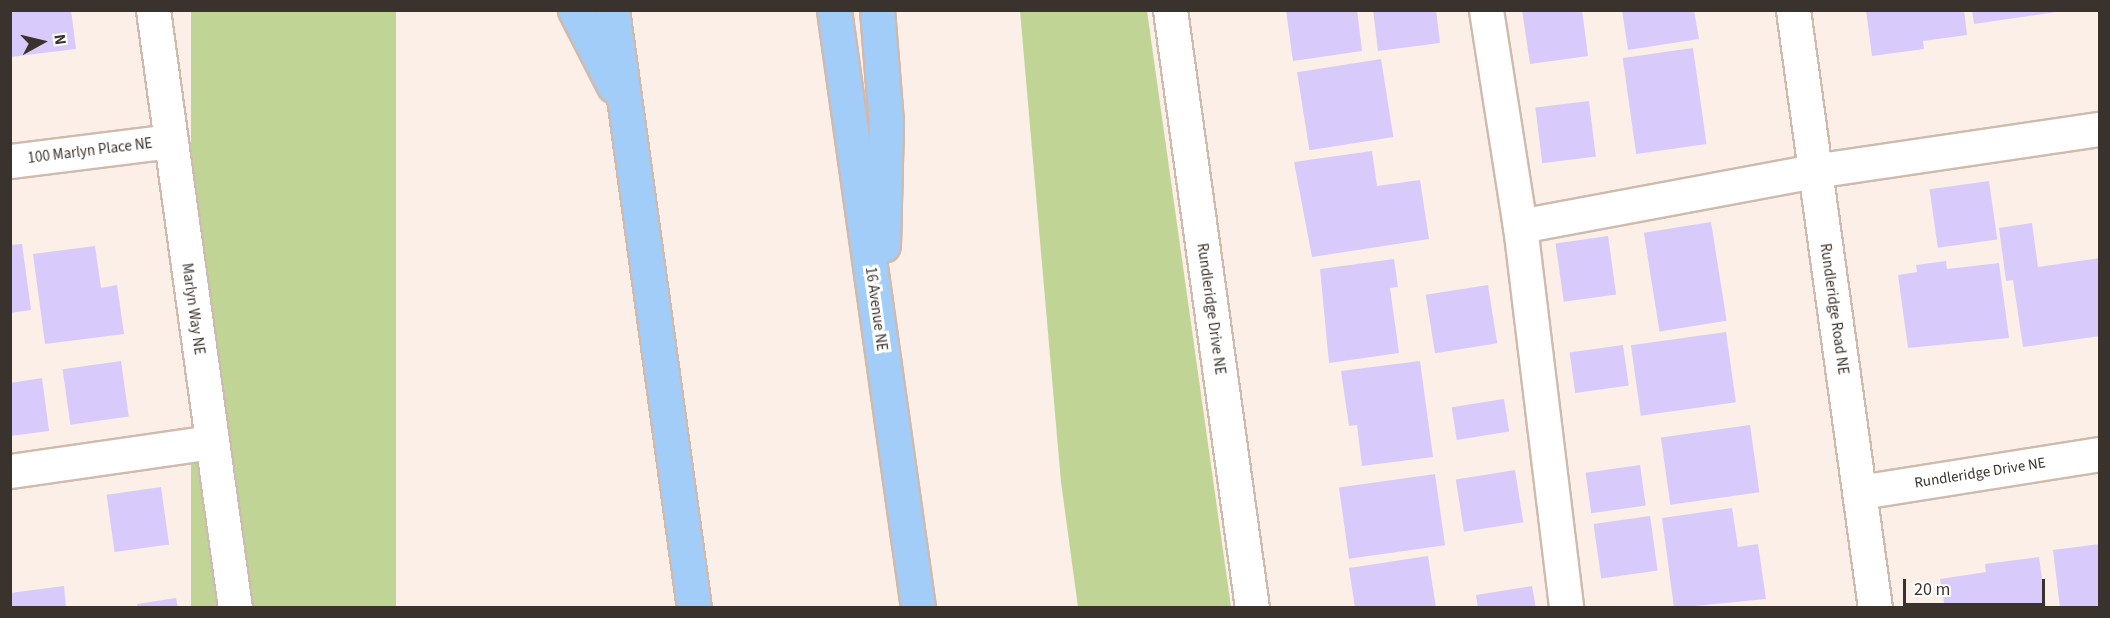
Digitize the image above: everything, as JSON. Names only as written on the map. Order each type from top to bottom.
[{"type":"highway","points":[[575,10],[625,109]]},
{"type":"highway","points":[[612,10],[694,608]]},
{"type":"highway","name":"16 Avenue NE","points":[[834,10],[918,608]]},
{"type":"highway","points":[[877,10],[886,122],[880,342]]},
{"type":"street","name":"Marlyn Way NE","points":[[153,10],[236,608]]},
{"type":"street","name":"Rundleridge Drive NE","points":[[1170,10],[1252,608]]},
{"type":"street","points":[[1485,10],[1520,226],[1566,608]]},
{"type":"street","name":"Rundleridge Road NE","points":[[1793,10],[1875,608]]},
{"type":"street","points":[[1520,226],[1814,171],[2100,129]]},
{"type":"street","name":"100 Marlyn Place NE","points":[[10,161],[170,141]]},
{"type":"street","points":[[10,471],[212,442]]},
{"type":"street","name":"Rundleridge Drive NE","points":[[1860,492],[2100,454]]},
{"type":"green space","points":[[191,11],[396,11],[396,608],[191,608]]},
{"type":"green space","points":[[1020,11],[1147,11],[1231,607],[1078,607],[1061,482]]},
{"type":"building","points":[[10,10],[71,10],[76,49],[10,57]]},
{"type":"building","points":[[1286,10],[1357,10],[1362,51],[1293,61]]},
{"type":"building","points":[[1373,10],[1436,10],[1440,43],[1378,51]]},
{"type":"building","points":[[1522,10],[1582,10],[1588,56],[1530,64]]},
{"type":"building","points":[[1622,10],[1694,10],[1699,39],[1628,50]]},
{"type":"building","points":[[1866,10],[1964,10],[1967,35],[1923,41],[1924,49],[1872,56]]},
{"type":"building","points":[[1972,10],[2056,10],[2057,12],[1974,24]]},
{"type":"building","points":[[1693,48],[1706,144],[1636,154],[1623,58]]},
{"type":"building","points":[[1381,59],[1393,137],[1309,150],[1297,72]]},
{"type":"building","points":[[1589,101],[1596,157],[1542,163],[1535,108]]},
{"type":"building","points":[[1372,151],[1377,186],[1420,180],[1429,239],[1312,257],[1294,162]]},
{"type":"building","points":[[1989,181],[1997,239],[1938,248],[1930,189]]},
{"type":"building","points":[[1711,222],[1727,321],[1659,331],[1644,233]]},
{"type":"building","points":[[2032,223],[2038,267],[2100,258],[2100,336],[2023,347],[2013,280],[2006,281],[1999,228]]},
{"type":"building","points":[[1608,236],[1616,294],[1564,302],[1556,243]]},
{"type":"building","points":[[22,244],[31,310],[10,313],[10,245]]},
{"type":"building","points":[[95,246],[101,288],[117,285],[124,334],[45,344],[33,254]]},
{"type":"building","points":[[1394,259],[1398,287],[1390,288],[1399,353],[1329,363],[1320,269]]},
{"type":"building","points":[[1946,261],[1947,269],[1999,263],[2009,338],[1908,348],[1898,275],[1917,272],[1916,265]]},
{"type":"building","points":[[1488,285],[1497,343],[1435,353],[1426,295]]},
{"type":"building","points":[[1726,332],[1736,402],[1641,416],[1631,345]]},
{"type":"building","points":[[1623,345],[1629,386],[1575,393],[1570,353]]},
{"type":"building","points":[[121,361],[129,416],[70,425],[63,369]]},
{"type":"building","points":[[1420,361],[1433,457],[1362,466],[1357,425],[1349,426],[1341,371]]},
{"type":"building","points":[[42,378],[49,431],[10,436],[10,383]]},
{"type":"building","points":[[1504,399],[1509,432],[1457,440],[1452,407]]},
{"type":"building","points":[[1750,425],[1759,492],[1670,505],[1661,438]]},
{"type":"building","points":[[1640,465],[1646,506],[1591,513],[1586,473]]},
{"type":"building","points":[[1515,470],[1523,522],[1464,532],[1456,479]]},
{"type":"building","points":[[1435,474],[1445,545],[1349,559],[1339,487]]},
{"type":"building","points":[[161,487],[169,544],[115,552],[107,495]]},
{"type":"building","points":[[1732,508],[1738,547],[1758,544],[1766,599],[1674,608],[1662,518]]},
{"type":"building","points":[[1650,516],[1658,570],[1601,578],[1594,524]]},
{"type":"building","points":[[2100,544],[2100,608],[2060,608],[2053,550]]},
{"type":"building","points":[[1428,556],[1436,608],[1355,608],[1349,568]]},
{"type":"building","points":[[2039,557],[2046,608],[1945,608],[1940,579],[1986,572],[1985,564]]},
{"type":"building","points":[[64,586],[66,608],[10,608],[10,593]]},
{"type":"building","points":[[1532,586],[1536,608],[1478,608],[1476,595]]},
{"type":"building","points":[[176,598],[178,608],[138,608],[137,604]]}]
